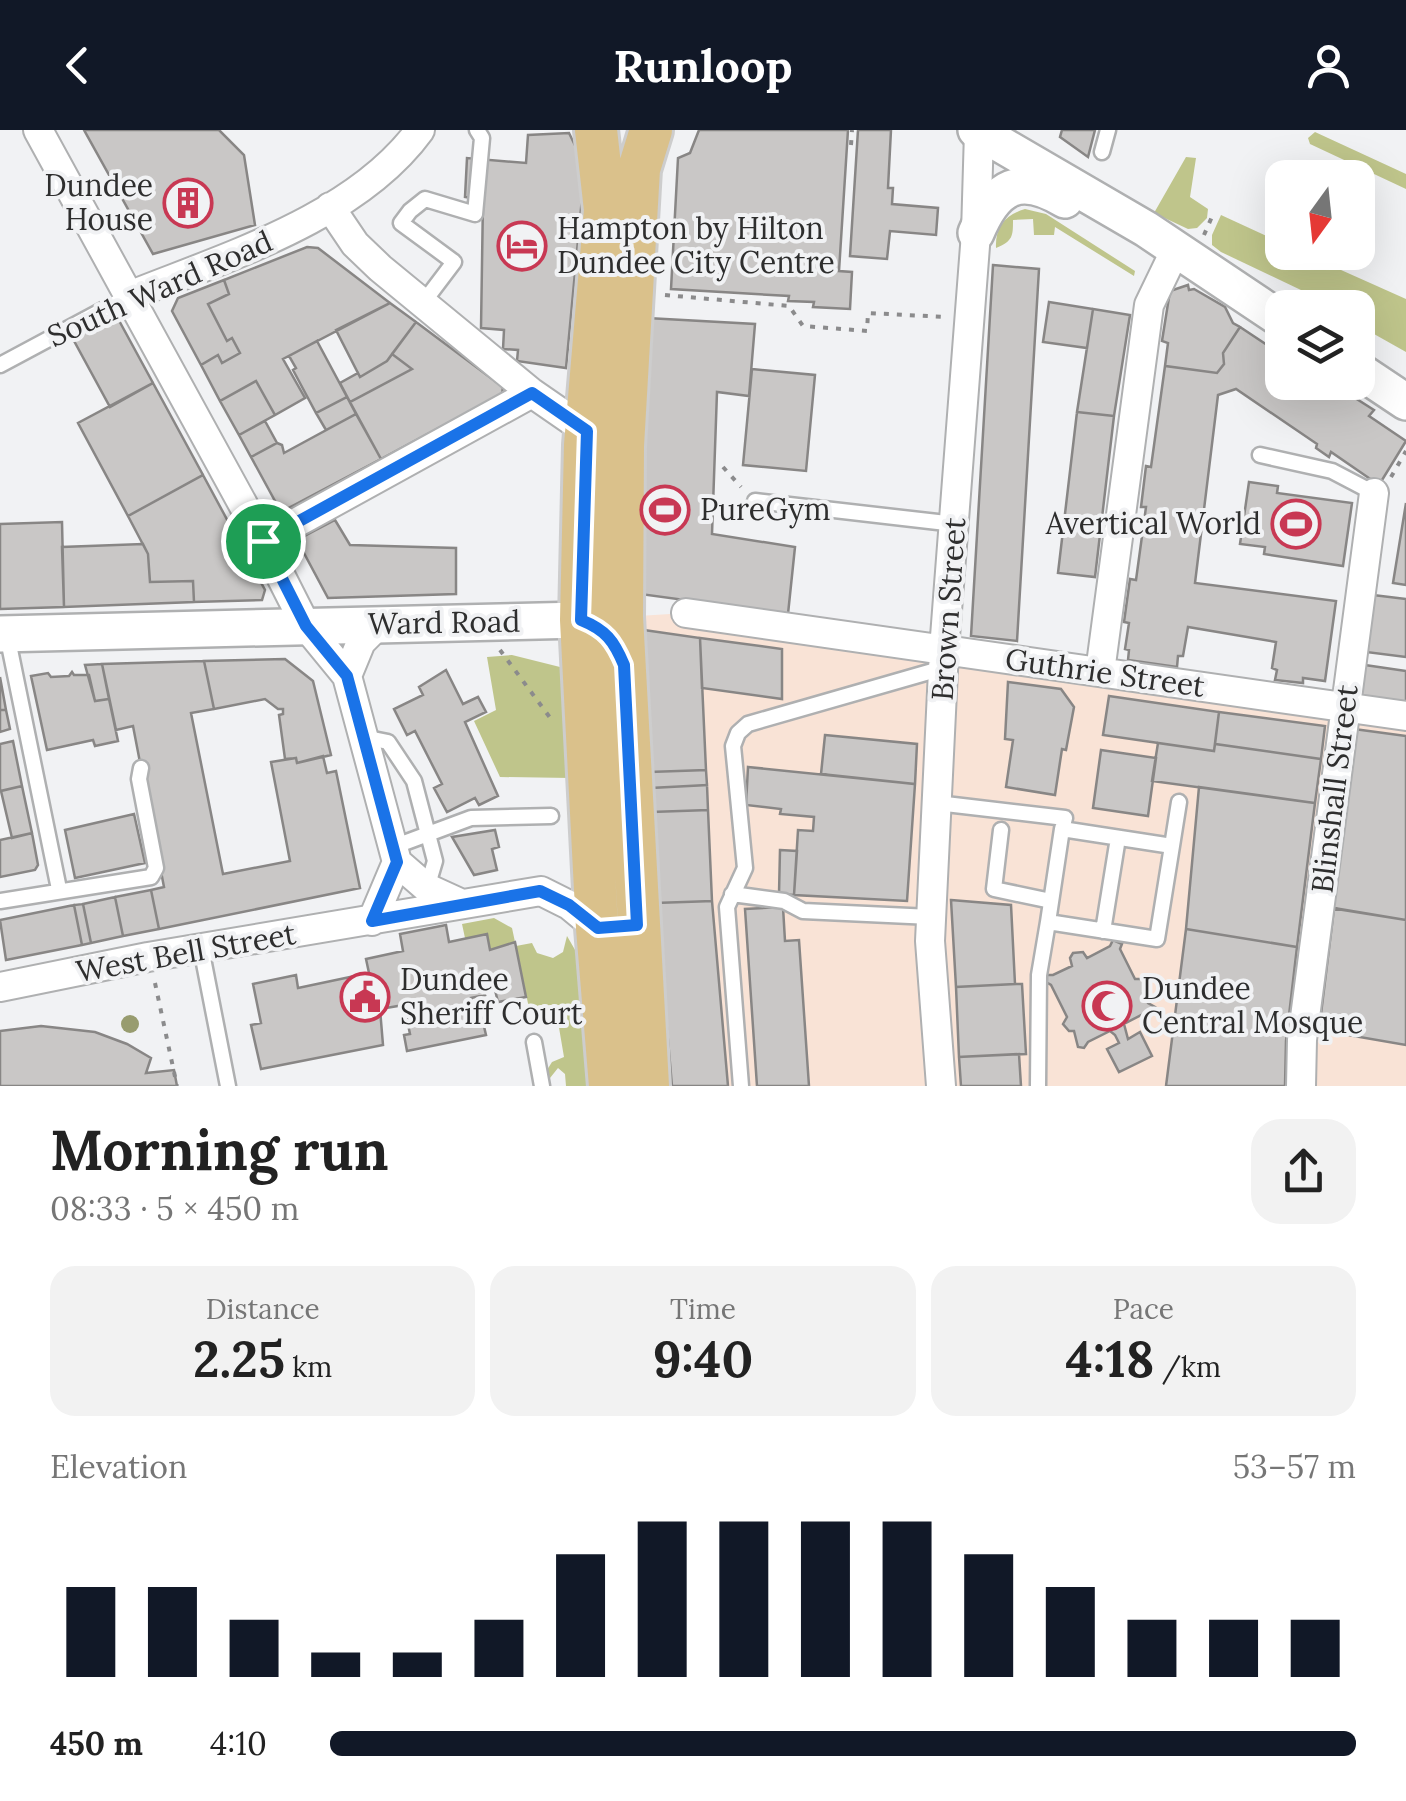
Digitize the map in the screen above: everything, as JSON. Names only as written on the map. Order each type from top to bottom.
[{"type":"main road","points":[[596,130],[605,210],[587,431],[581,620],[589,771],[648,1086]]},
{"type":"main road","points":[[610,1086],[624,665],[623,446],[631,292],[645,149]]},
{"type":"street","points":[[38,130],[306,626],[347,676],[395,854],[427,888],[462,904]]},
{"type":"street","name":"South Ward Road","points":[[129,296],[271,240],[325,210],[403,153],[420,130]]},
{"type":"street","points":[[1022,130],[1146,229]]},
{"type":"street","points":[[978,131],[1146,229]]},
{"type":"street","name":"Brown Street","points":[[941,1086],[930,941],[944,659],[976,232],[978,131]]},
{"type":"street","points":[[976,232],[995,199],[1028,184],[1043,187],[1074,205],[1188,245],[1265,306]]},
{"type":"street","points":[[325,210],[355,244],[423,303],[532,393],[587,431]]},
{"type":"street","points":[[1100,672],[1149,305],[1188,245]]},
{"type":"street","points":[[1375,372],[1406,381]]},
{"type":"street","points":[[1375,379],[1406,402]]},
{"type":"street","points":[[263,541],[532,393]]},
{"type":"street","name":"Blinshall Street","points":[[1301,1086],[1302,1040],[1374,493]]},
{"type":"street","name":"Guthrie Street","points":[[686,614],[944,659],[1100,672],[1406,716]]},
{"type":"street","points":[[581,620],[611,636],[624,665]]},
{"type":"street","name":"Ward Road","points":[[4,634],[581,620]]},
{"type":"street","points":[[347,676],[361,642],[379,624]]},
{"type":"street","points":[[372,921],[395,854]]},
{"type":"street","name":"West Bell Street","points":[[0,987],[148,957],[540,891],[617,926]]},
{"type":"lane","points":[[423,303],[454,262],[401,223],[425,199],[475,214],[482,138],[477,130]]},
{"type":"lane","points":[[1102,152],[1108,130]]},
{"type":"lane","name":"South Ward Road","points":[[0,365],[129,296]]},
{"type":"lane","points":[[1260,455],[1332,472],[1374,493]]},
{"type":"lane","points":[[754,501],[956,524]]},
{"type":"lane","points":[[4,634],[59,889]]},
{"type":"lane","points":[[742,1086],[727,906],[745,868],[733,746],[738,733],[748,724],[944,659]]},
{"type":"lane","points":[[363,737],[388,742],[414,781],[436,861],[427,888]]},
{"type":"lane","points":[[0,901],[151,877],[156,868],[139,778],[141,768]]},
{"type":"lane","points":[[1048,922],[1157,940],[1179,802]]},
{"type":"lane","points":[[936,803],[1065,818],[1040,975],[1038,1086]]},
{"type":"lane","points":[[395,854],[428,833],[471,818],[551,816]]},
{"type":"lane","points":[[1062,829],[1172,846]]},
{"type":"lane","points":[[1000,830],[994,889],[1051,901]]},
{"type":"lane","points":[[1103,930],[1118,838]]},
{"type":"lane","points":[[732,894],[784,901],[804,911],[931,917]]},
{"type":"lane","points":[[201,948],[228,1086]]},
{"type":"lane","points":[[534,1042],[542,1086]]},
{"type":"path","points":[[850,145],[852,130]]},
{"type":"path","points":[[1188,245],[1214,212]]},
{"type":"path","points":[[631,292],[789,306],[803,326],[867,331],[868,313],[969,319]]},
{"type":"path","points":[[723,467],[754,501]]},
{"type":"path","points":[[497,646],[589,771]]},
{"type":"path","points":[[148,957],[177,1086]]},
{"type":"shaded area","points":[[686,613],[1406,716],[1406,1086],[648,1086],[622,617]]},
{"type":"green space","points":[[1315,132],[1406,174],[1406,189],[1375,174],[1375,160],[1344,160],[1310,144],[1308,138]]},
{"type":"green space","points":[[1186,157],[1196,158],[1190,197],[1208,209],[1207,218],[1197,228],[1188,229],[1154,213]]},
{"type":"green space","points":[[1025,209],[1046,214],[1135,271],[1134,276],[1055,227],[1054,235],[1034,235],[1033,219],[1013,220],[1011,237],[996,248],[1003,223]]},
{"type":"green space","points":[[1221,215],[1265,235],[1265,270],[1341,270],[1406,299],[1406,352],[1375,335],[1375,290],[1301,290],[1221,252],[1212,245]]},
{"type":"green space","points":[[512,655],[564,668],[571,778],[500,777],[474,721],[496,710],[487,657]]},
{"type":"green space","points":[[494,918],[512,928],[515,942],[490,950],[487,935],[465,938],[462,924]]},
{"type":"green space","points":[[567,936],[578,955],[591,1086],[566,1086],[565,1074],[558,1068],[550,1078],[547,1070],[552,1062],[564,1057],[556,1010],[530,1013],[516,946],[532,943],[537,953],[553,958],[563,952]]},
{"type":"building","name":"Dundee House","points":[[84,130],[219,130],[244,155],[255,225],[153,254]]},
{"type":"building","points":[[699,130],[848,130],[839,271],[852,272],[850,309],[813,307],[814,302],[788,301],[789,296],[671,289],[678,158],[690,153]]},
{"type":"building","points":[[858,130],[891,130],[888,188],[893,188],[892,204],[938,208],[936,235],[890,231],[887,259],[850,256]]},
{"type":"building","points":[[1062,130],[1095,130],[1088,157],[1060,137]]},
{"type":"building","points":[[569,133],[585,166],[566,368],[517,361],[518,350],[503,349],[504,330],[481,328],[483,200],[465,197],[467,158],[526,163],[528,135]]},
{"type":"building","points":[[307,247],[318,248],[390,303],[283,359],[305,398],[275,415],[256,381],[220,401],[201,365],[218,355],[222,363],[240,353],[232,338],[227,341],[208,304],[229,294],[224,280]]},
{"type":"building","points":[[993,265],[1039,269],[1017,641],[971,636]]},
{"type":"building","points":[[224,280],[229,294],[208,304],[227,341],[232,338],[240,353],[222,363],[218,355],[201,365],[172,311],[178,298]]},
{"type":"building","points":[[1188,285],[1189,290],[1194,289],[1225,307],[1233,323],[1240,327],[1223,353],[1224,364],[1217,373],[1165,366],[1168,343],[1162,341],[1170,291]]},
{"type":"building","points":[[1049,302],[1093,309],[1087,348],[1043,342]]},
{"type":"building","points":[[390,303],[416,322],[387,361],[360,377],[336,330]]},
{"type":"building","points":[[1093,309],[1130,315],[1114,416],[1077,412]]},
{"type":"building","points":[[116,315],[153,383],[110,407],[73,339]]},
{"type":"building","points":[[647,318],[755,324],[749,396],[717,392],[712,534],[795,547],[788,614],[640,594]]},
{"type":"building","points":[[416,322],[503,387],[502,394],[381,459],[350,402],[412,369],[392,354]]},
{"type":"building","points":[[1240,327],[1265,344],[1265,400],[1358,400],[1374,410],[1369,416],[1406,441],[1379,485],[1331,452],[1329,457],[1316,448],[1317,444],[1236,389],[1218,395],[1195,583],[1336,601],[1325,681],[1275,680],[1277,670],[1272,668],[1276,642],[1188,627],[1177,667],[1128,660],[1129,650],[1125,649],[1129,623],[1124,622],[1130,579],[1136,580],[1146,507],[1141,507],[1146,466],[1151,467],[1165,366],[1217,373],[1224,364],[1223,353]]},
{"type":"building","points":[[317,341],[347,397],[316,413],[289,356]]},
{"type":"building","points":[[392,354],[412,369],[350,402],[340,383],[358,373],[360,377]]},
{"type":"building","points":[[752,369],[815,375],[806,471],[743,465]]},
{"type":"building","points":[[256,381],[275,415],[239,435],[220,401]]},
{"type":"building","points":[[153,383],[203,475],[128,516],[78,423]]},
{"type":"building","points":[[347,397],[356,414],[326,430],[316,413]]},
{"type":"building","points":[[1077,412],[1114,416],[1095,577],[1058,573]]},
{"type":"building","points":[[356,414],[381,459],[281,512],[251,457],[277,443],[284,453]]},
{"type":"building","points":[[265,421],[277,443],[251,457],[239,435]]},
{"type":"building","points":[[203,475],[265,590],[262,600],[194,602],[193,581],[150,582],[148,554],[128,516]]},
{"type":"building","name":"Avertical World","points":[[1249,482],[1278,486],[1277,493],[1352,503],[1343,566],[1264,554],[1265,547],[1240,544]]},
{"type":"building","points":[[1406,503],[1406,585],[1393,583]]},
{"type":"building","points":[[335,520],[350,545],[456,548],[456,594],[328,598],[297,540]]},
{"type":"building","points":[[62,522],[64,607],[0,609],[0,524]]},
{"type":"building","points":[[143,544],[148,554],[150,582],[193,581],[194,602],[64,607],[62,547]]},
{"type":"building","points":[[1373,595],[1406,599],[1406,657],[1366,652]]},
{"type":"building","points":[[644,630],[700,638],[706,770],[650,772]]},
{"type":"building","points":[[700,638],[782,649],[782,699],[702,688]]},
{"type":"building","points":[[285,659],[313,681],[331,755],[297,763],[296,758],[285,759],[279,715],[283,709],[265,699],[214,709],[204,661]]},
{"type":"building","points":[[204,661],[214,709],[191,713],[223,874],[290,861],[271,762],[296,758],[297,763],[323,756],[327,773],[336,771],[360,888],[159,929],[151,890],[164,887],[133,726],[116,730],[102,664]]},
{"type":"building","points":[[102,664],[109,699],[95,701],[85,665]]},
{"type":"building","points":[[1365,665],[1406,671],[1406,705],[1361,698]]},
{"type":"building","points":[[446,670],[463,704],[478,697],[486,712],[465,722],[498,796],[479,805],[475,798],[447,812],[434,788],[442,784],[415,731],[407,735],[394,709],[423,695],[419,687]]},
{"type":"building","points":[[72,672],[89,675],[95,701],[109,699],[118,741],[95,746],[93,740],[47,750],[31,676],[69,676]]},
{"type":"building","points":[[0,677],[6,710],[0,710]]},
{"type":"building","points":[[1008,682],[1061,689],[1074,707],[1055,795],[1006,787],[1013,740],[1005,739]]},
{"type":"building","points":[[1109,696],[1219,712],[1214,751],[1103,735]]},
{"type":"building","points":[[0,710],[6,710],[10,729],[0,732]]},
{"type":"building","points":[[1219,712],[1325,726],[1321,759],[1215,744]]},
{"type":"building","points":[[1354,729],[1406,736],[1406,920],[1330,908]]},
{"type":"building","points":[[825,735],[917,744],[915,784],[821,774]]},
{"type":"building","points":[[13,741],[22,786],[0,791],[0,744]]},
{"type":"building","points":[[1158,743],[1214,751],[1215,744],[1321,759],[1315,803],[1152,781]]},
{"type":"building","points":[[1101,750],[1156,758],[1148,816],[1093,808]]},
{"type":"building","points":[[748,767],[915,784],[907,901],[794,895],[798,830],[813,831],[814,817],[746,805]]},
{"type":"building","points":[[706,770],[707,785],[651,788],[650,772]]},
{"type":"building","points":[[707,785],[708,810],[652,812],[651,788]]},
{"type":"building","points":[[22,786],[32,833],[12,838],[1,791]]},
{"type":"building","points":[[1199,787],[1315,803],[1297,947],[1186,929]]},
{"type":"building","points":[[708,810],[712,901],[656,903],[652,812]]},
{"type":"building","points":[[134,814],[145,863],[75,878],[65,830]]},
{"type":"building","points":[[495,830],[499,847],[492,849],[497,870],[474,875],[452,837]]},
{"type":"building","points":[[32,833],[38,865],[35,870],[0,877],[0,840]]},
{"type":"building","points":[[780,850],[797,851],[794,895],[779,894]]},
{"type":"building","points":[[151,890],[159,929],[123,936],[115,897]]},
{"type":"building","points":[[115,897],[123,936],[91,943],[83,904]]},
{"type":"building","points":[[951,900],[1011,905],[1015,984],[956,987]]},
{"type":"building","points":[[712,901],[728,1086],[672,1086],[656,903]]},
{"type":"building","points":[[83,904],[91,943],[82,945],[74,905]]},
{"type":"building","points":[[74,905],[82,945],[6,960],[0,920]]},
{"type":"building","points":[[783,907],[785,941],[799,940],[809,1086],[757,1086],[745,909]]},
{"type":"building","points":[[1334,908],[1406,920],[1406,1045],[1319,1030]]},
{"type":"building","name":"Dundee Sheriff Court","points":[[446,925],[449,942],[487,934],[490,950],[515,942],[526,997],[498,1002],[494,986],[483,989],[485,995],[471,998],[476,1019],[482,1018],[486,1035],[407,1051],[404,1035],[410,1034],[404,1005],[380,1009],[383,1045],[261,1069],[251,1025],[261,1023],[253,984],[296,975],[298,988],[369,973],[366,959],[403,951],[400,934]]},
{"type":"building","points":[[1186,929],[1297,947],[1285,1086],[1166,1086]]},
{"type":"building","name":"Dundee Central Mosque","points":[[1113,940],[1122,944],[1120,949],[1135,979],[1144,979],[1147,984],[1143,993],[1155,1007],[1151,1014],[1145,1013],[1124,1024],[1128,1039],[1140,1032],[1152,1056],[1119,1072],[1107,1049],[1119,1043],[1115,1035],[1110,1031],[1084,1048],[1078,1047],[1074,1031],[1063,1024],[1067,1017],[1051,985],[1044,981],[1046,975],[1072,966],[1073,953],[1083,952],[1087,958],[1110,946]]},
{"type":"building","points":[[1022,984],[1026,1054],[959,1057],[956,987]]},
{"type":"building","points":[[41,1026],[95,1032],[127,1044],[151,1058],[146,1073],[174,1070],[177,1086],[0,1086],[0,1031]]},
{"type":"building","points":[[1019,1054],[1021,1086],[961,1086],[959,1057]]},
{"type":"place","name":"Dundee House","points":[[188,203]]},
{"type":"place","name":"Hampton by Hilton Dundee City Centre","points":[[522,246]]},
{"type":"place","name":"PureGym","points":[[665,510]]},
{"type":"place","name":"Avertical World","points":[[1296,524]]},
{"type":"place","name":"Dundee Sheriff Court","points":[[365,997]]},
{"type":"place","name":"Dundee Central Mosque","points":[[1107,1006]]},
{"type":"route","points":[[532,393],[587,431],[581,620],[611,636],[624,665],[637,925],[598,928],[569,905],[540,891],[372,921],[397,862],[347,676],[306,626],[263,541],[532,393]]}]
